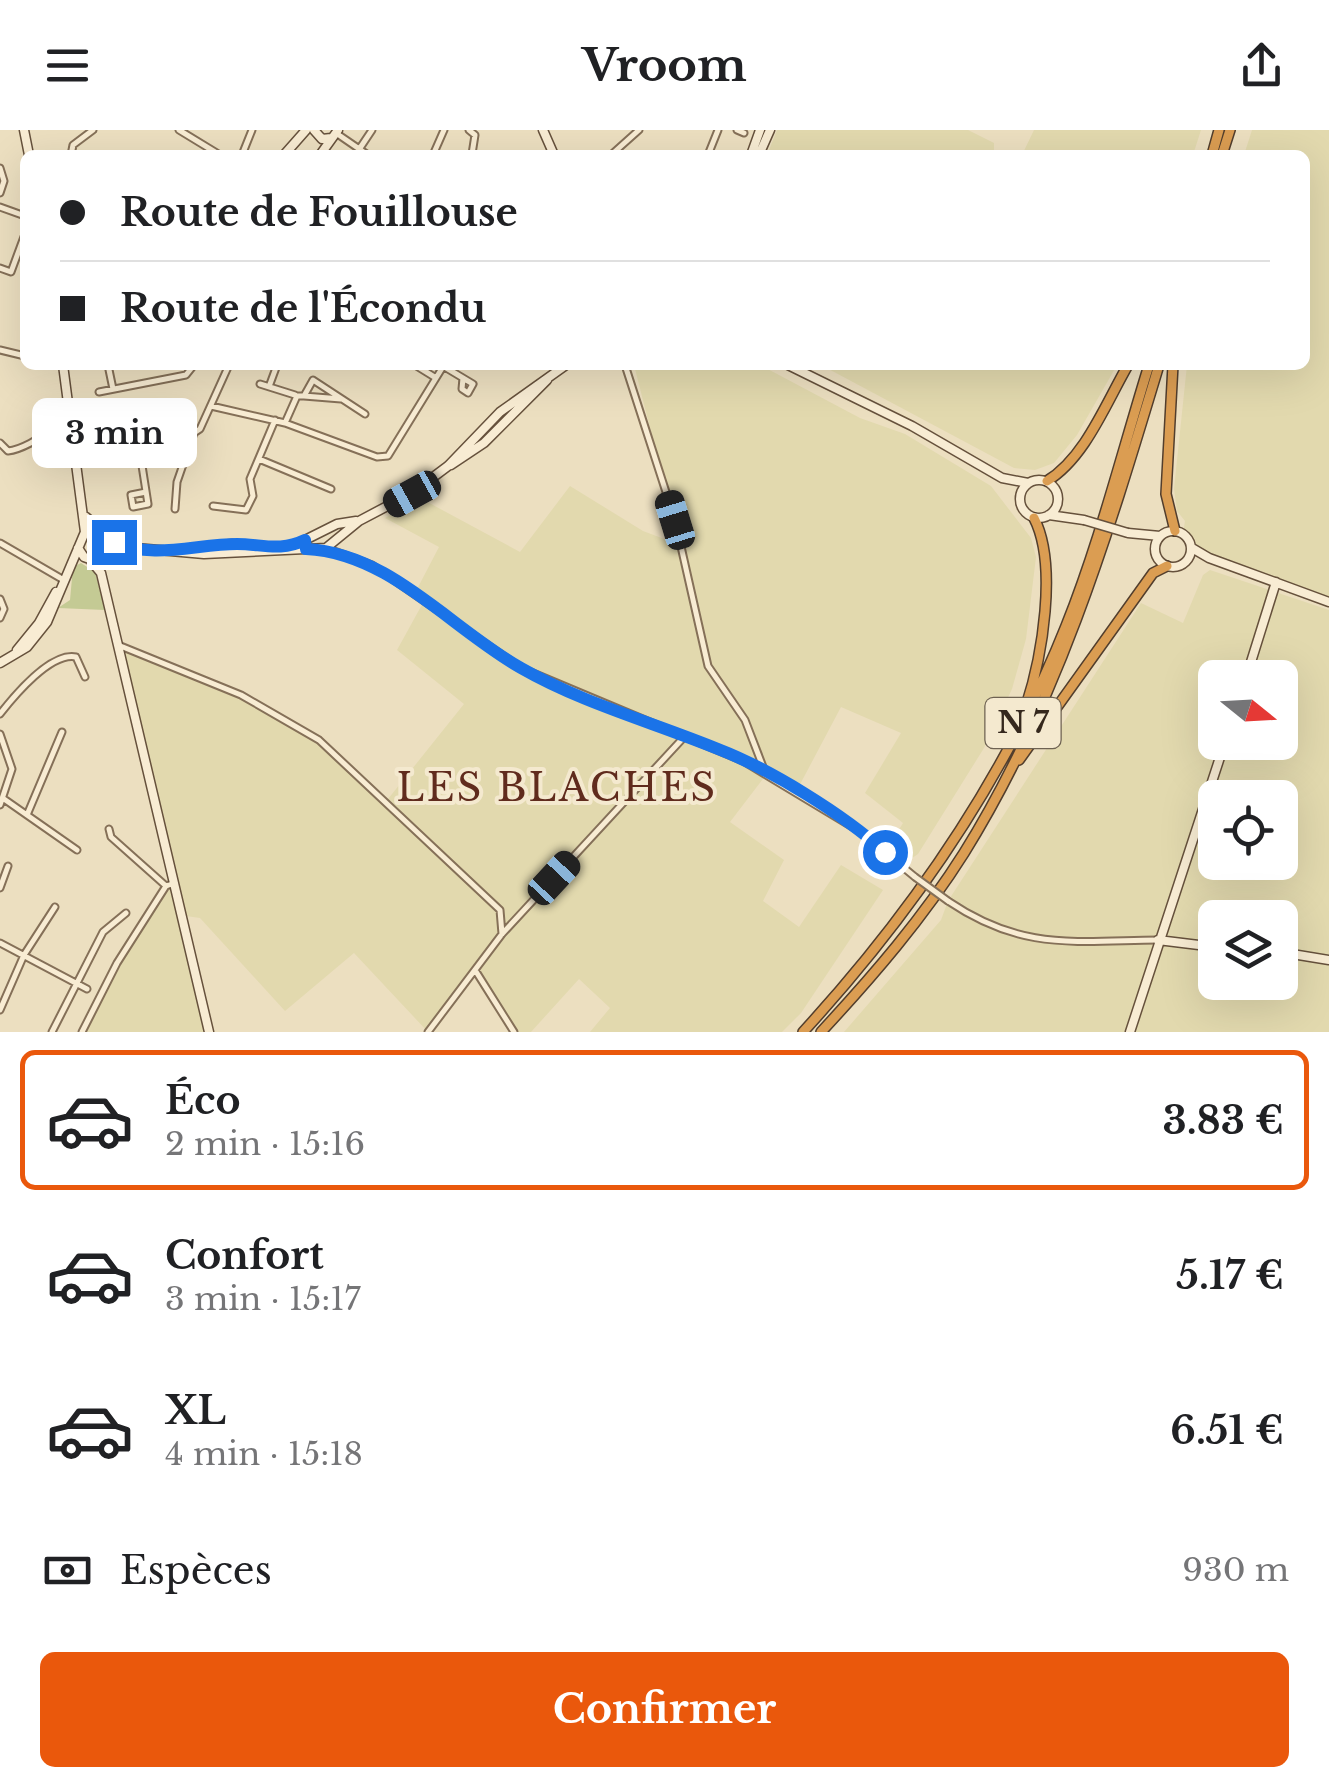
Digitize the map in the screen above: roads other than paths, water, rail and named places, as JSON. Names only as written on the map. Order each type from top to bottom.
[{"type":"highway","points":[[1046,481],[1059,474],[1086,438],[1125,370]]},
{"type":"highway","name":"N 7","points":[[803,1032],[871,958],[946,856],[1016,737],[1084,576],[1146,370]]},
{"type":"highway","name":"N 7","points":[[821,1032],[888,958],[964,853],[1003,782],[1076,626],[1157,370]]},
{"type":"highway","points":[[1173,370],[1166,511],[1175,530]]},
{"type":"highway","points":[[1016,737],[1036,674],[1043,628],[1042,534],[1034,518]]},
{"type":"highway","points":[[1003,782],[1153,573],[1167,566]]},
{"type":"street","points":[[84,133],[93,130]]},
{"type":"street","points":[[180,130],[212,150]]},
{"type":"street","points":[[288,150],[306,130]]},
{"type":"street","points":[[360,148],[372,130]]},
{"type":"street","points":[[617,150],[639,130]]},
{"type":"street","points":[[736,130],[744,133]]},
{"type":"street","points":[[317,134],[335,134],[362,150]]},
{"type":"street","points":[[0,168],[4,181],[0,193]]},
{"type":"street","points":[[0,268],[11,272],[20,248]]},
{"type":"street","points":[[3,661],[27,647],[40,632],[85,532],[86,517],[62,370]]},
{"type":"street","points":[[109,370],[112,389]]},
{"type":"street","points":[[171,370],[172,378]]},
{"type":"street","points":[[99,392],[186,375],[190,370]]},
{"type":"street","points":[[175,509],[177,482],[194,433],[227,370]]},
{"type":"street","points":[[270,384],[276,370]]},
{"type":"street","points":[[423,370],[436,378]]},
{"type":"street","points":[[211,406],[285,423],[377,457],[388,456],[441,370]]},
{"type":"street","points":[[450,370],[463,378]]},
{"type":"street","points":[[306,545],[412,494],[448,466],[500,412],[561,370]]},
{"type":"street","points":[[629,370],[675,520],[708,666],[746,720],[756,759],[766,774]]},
{"type":"street","points":[[798,370],[912,426],[1002,478],[1020,498],[1025,512],[1034,518],[1082,519],[1129,533],[1160,536],[1175,530],[1186,536],[1192,548],[1209,558],[1329,602]]},
{"type":"street","points":[[285,423],[313,380],[365,414]]},
{"type":"street","points":[[260,384],[300,396],[343,399]]},
{"type":"street","points":[[213,506],[246,510],[253,496],[250,479],[275,420]]},
{"type":"street","points":[[53,429],[71,429]]},
{"type":"street","points":[[0,443],[8,451],[24,449],[39,434],[71,429]]},
{"type":"street","points":[[74,451],[194,433]]},
{"type":"street","points":[[138,440],[148,504],[133,507],[131,495],[146,492]]},
{"type":"street","points":[[258,459],[331,489]]},
{"type":"street","points":[[1002,478],[1028,483],[1046,481],[1056,490],[1058,502],[1048,516]]},
{"type":"street","points":[[1020,498],[1028,483]]},
{"type":"street","points":[[124,497],[132,500]]},
{"type":"street","points":[[1058,502],[1082,519]]},
{"type":"street","points":[[86,517],[110,540],[125,547],[177,551],[232,544],[268,549],[306,545],[326,548],[384,573],[521,668],[766,774],[859,831],[915,877],[985,926],[1009,935],[1044,940],[1158,940],[1198,945]]},
{"type":"street","points":[[338,553],[339,541],[348,526]]},
{"type":"street","points":[[85,532],[96,528]]},
{"type":"street","points":[[1129,533],[1155,549],[1167,566],[1209,558]]},
{"type":"street","points":[[1155,549],[1160,536]]},
{"type":"street","points":[[100,573],[110,540]]},
{"type":"street","points":[[326,548],[339,541]]},
{"type":"street","points":[[0,543],[61,584]]},
{"type":"street","points":[[69,565],[125,547]]},
{"type":"street","points":[[78,548],[100,573],[148,762],[169,885],[209,1032]]},
{"type":"street","points":[[1188,560],[1192,548]]},
{"type":"street","points":[[1252,660],[1276,582]]},
{"type":"street","points":[[0,599],[4,609],[0,618]]},
{"type":"street","points":[[118,645],[241,695],[319,740],[500,910],[502,934]]},
{"type":"street","points":[[0,714],[22,686],[55,659],[76,658],[85,676]]},
{"type":"street","points":[[27,815],[62,732]]},
{"type":"street","points":[[0,734],[12,769],[2,802],[77,850]]},
{"type":"street","points":[[428,1032],[502,934],[684,736]]},
{"type":"street","points":[[1130,1032],[1218,760]]},
{"type":"street","points":[[109,830],[169,885]]},
{"type":"street","points":[[0,888],[8,866]]},
{"type":"street","points":[[82,1032],[117,962],[169,885]]},
{"type":"street","points":[[0,1010],[24,955],[55,907]]},
{"type":"street","points":[[52,1032],[103,932],[126,913]]},
{"type":"street","points":[[0,943],[87,990]]},
{"type":"street","points":[[1298,955],[1329,960]]},
{"type":"street","points":[[475,970],[514,1032]]},
{"type":"district","name":"LES BLACHES","points":[[557,788]]}]
